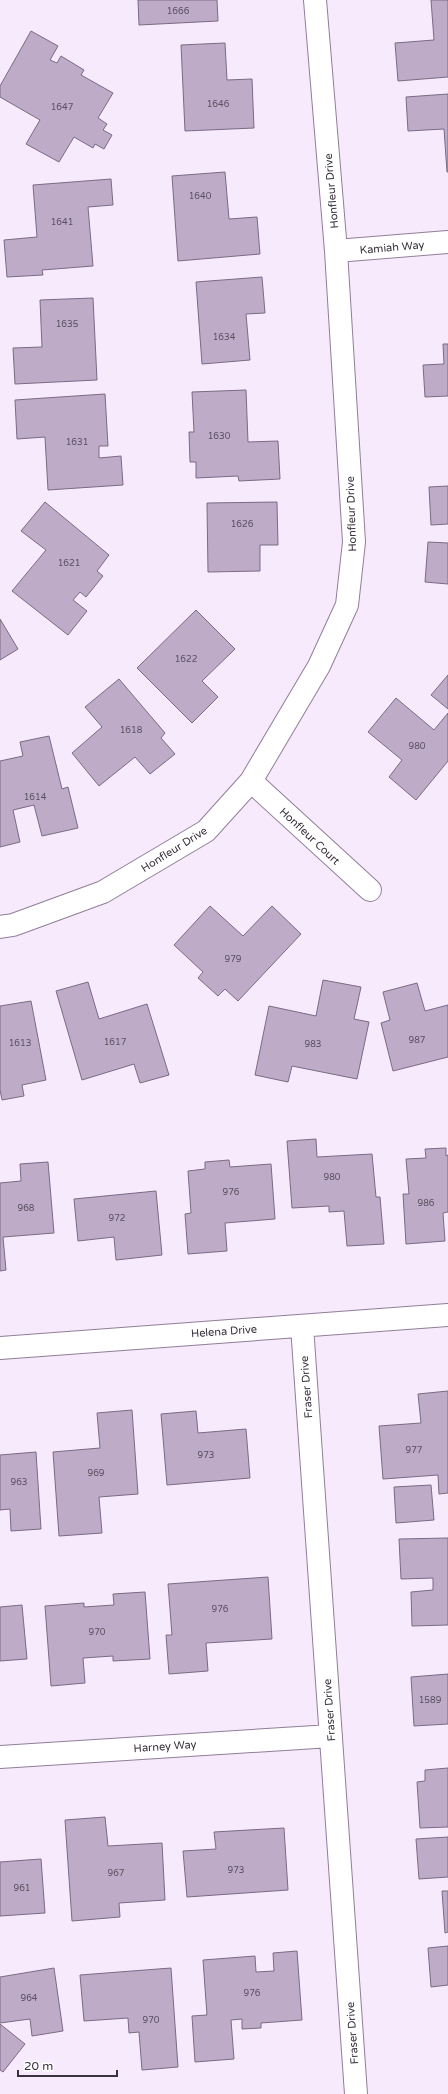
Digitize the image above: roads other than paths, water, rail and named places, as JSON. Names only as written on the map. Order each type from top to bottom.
[{"type":"street","name":"Honfleur Drive","points":[[0,927],[13,925],[103,892],[206,831],[251,781],[319,666],[347,605],[354,542],[336,251],[315,0]]},
{"type":"street","name":"Kamiah Way","points":[[336,251],[448,242]]},
{"type":"street","name":"Honfleur Court","points":[[251,781],[370,890]]},
{"type":"street","name":"Helena Drive","points":[[0,1348],[448,1315]]},
{"type":"street","name":"Fraser Drive","points":[[302,1326],[356,2094]]},
{"type":"street","name":"Harney Way","points":[[0,1757],[330,1736]]}]
